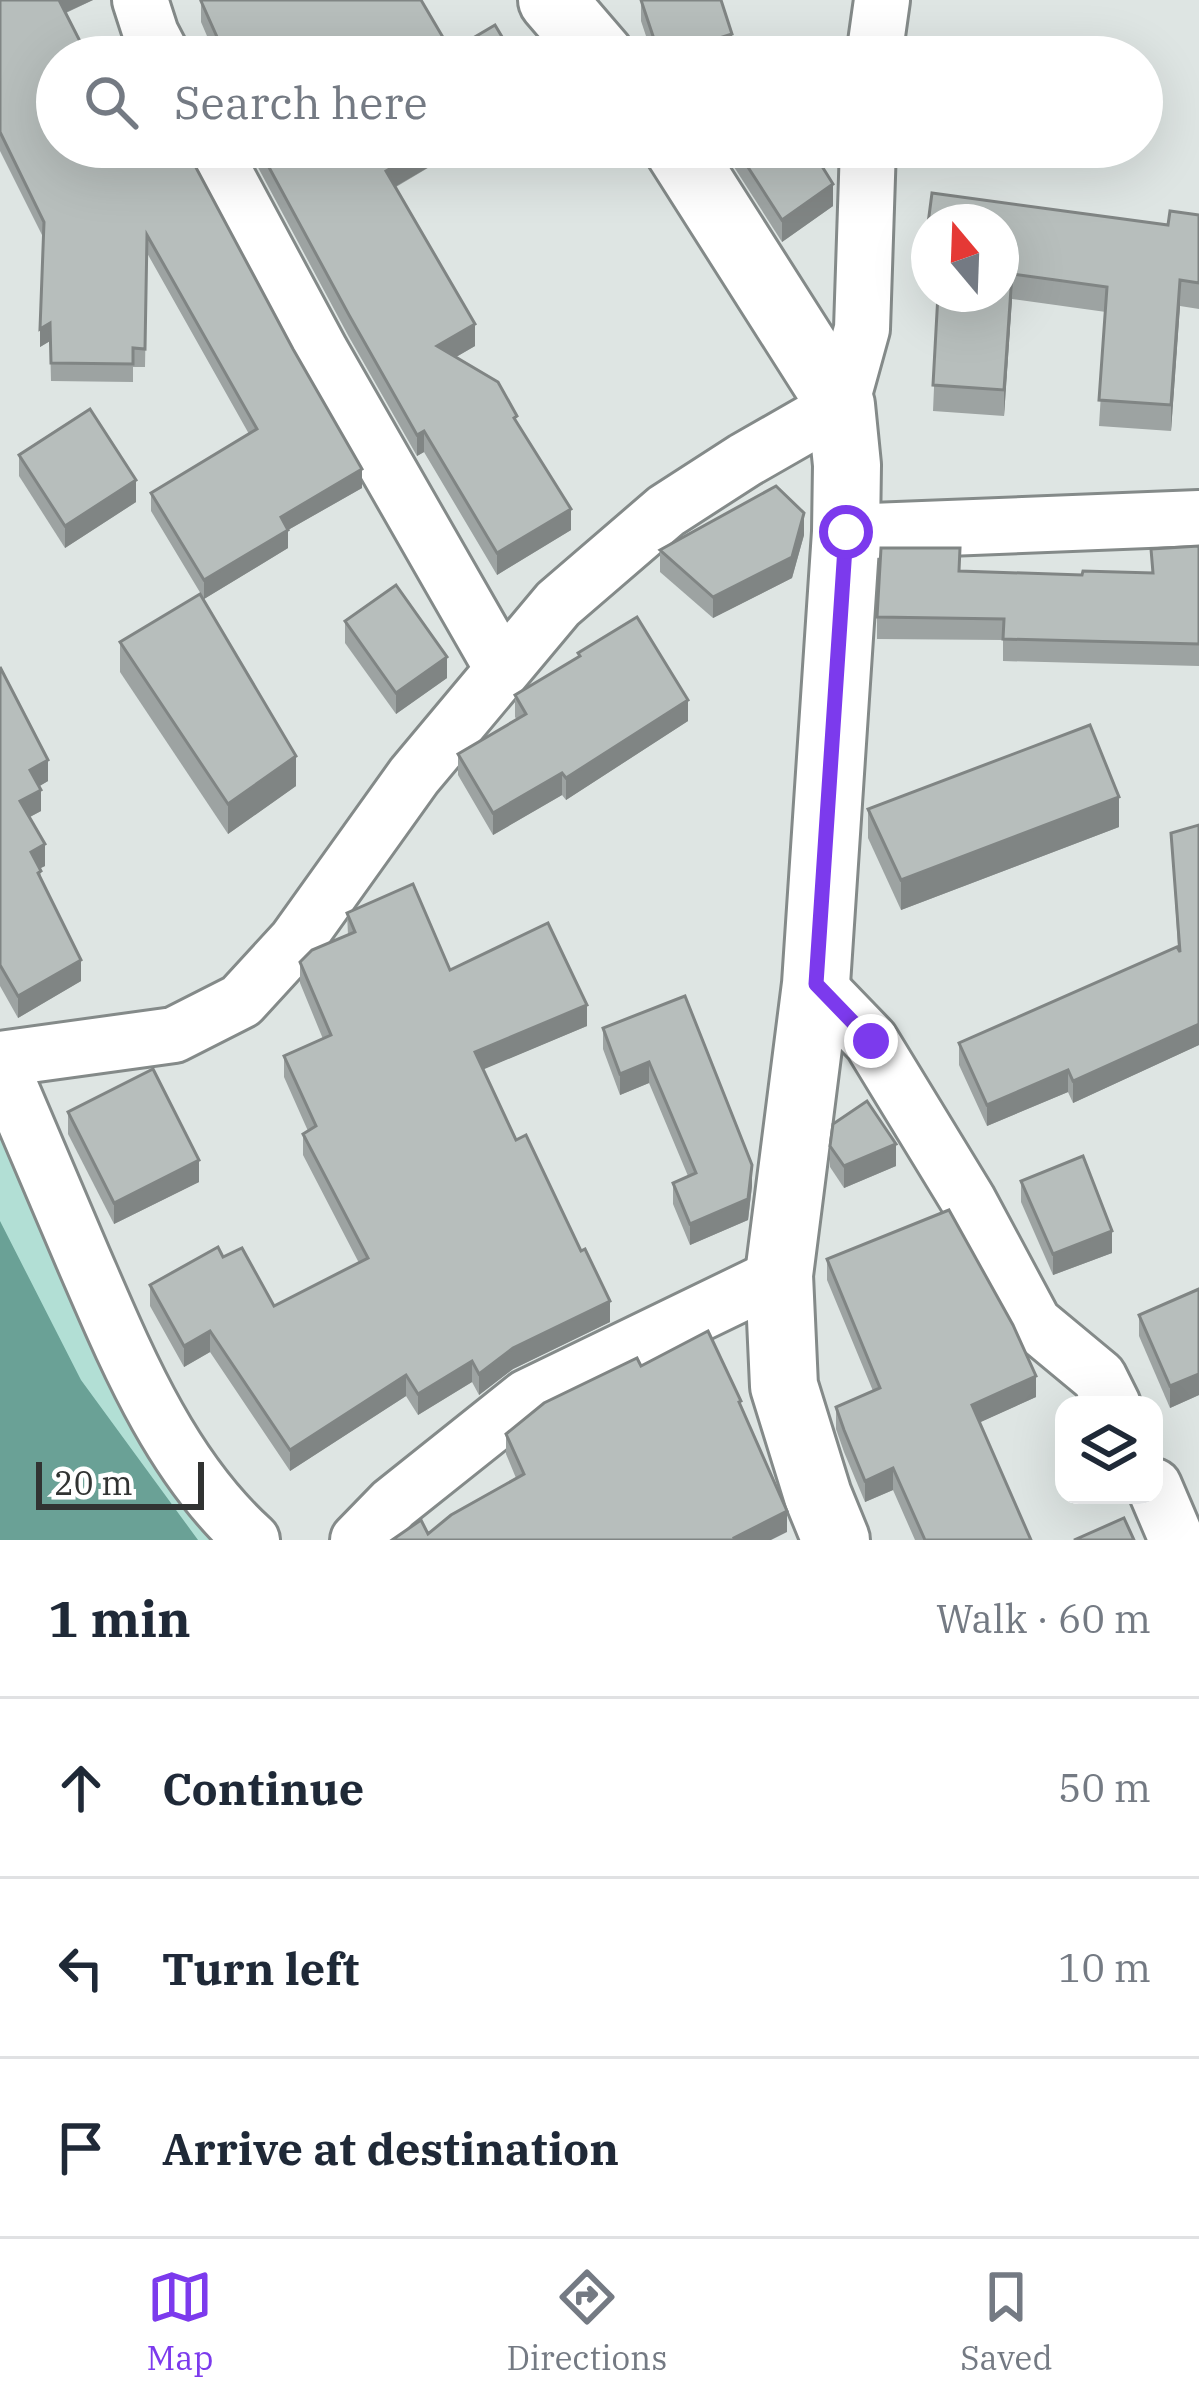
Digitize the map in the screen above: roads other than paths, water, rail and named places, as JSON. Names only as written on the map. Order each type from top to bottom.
[{"type":"street","points":[[140,0],[152,36]]},
{"type":"street","points":[[552,0],[583,36]]},
{"type":"street","points":[[877,36],[882,0]]},
{"type":"street","points":[[222,168],[321,352],[502,668]]},
{"type":"street","points":[[690,168],[841,405]]},
{"type":"street","points":[[836,1540],[784,1386],[779,1275],[816,984],[846,532],[847,465],[841,405],[862,329],[867,168]]},
{"type":"street","points":[[252,1540],[227,1517],[167,1434],[114,1331],[0,1061],[174,1035],[241,1001],[296,941],[414,776],[558,604],[666,511],[841,405]]},
{"type":"street","points":[[846,532],[1199,518]]},
{"type":"street","points":[[816,984],[871,1041],[968,1199],[1034,1323],[1099,1377],[1108,1396]]},
{"type":"street","points":[[358,1540],[393,1504],[527,1397],[779,1275]]},
{"type":"street","points":[[1162,1504],[1177,1540]]}]
